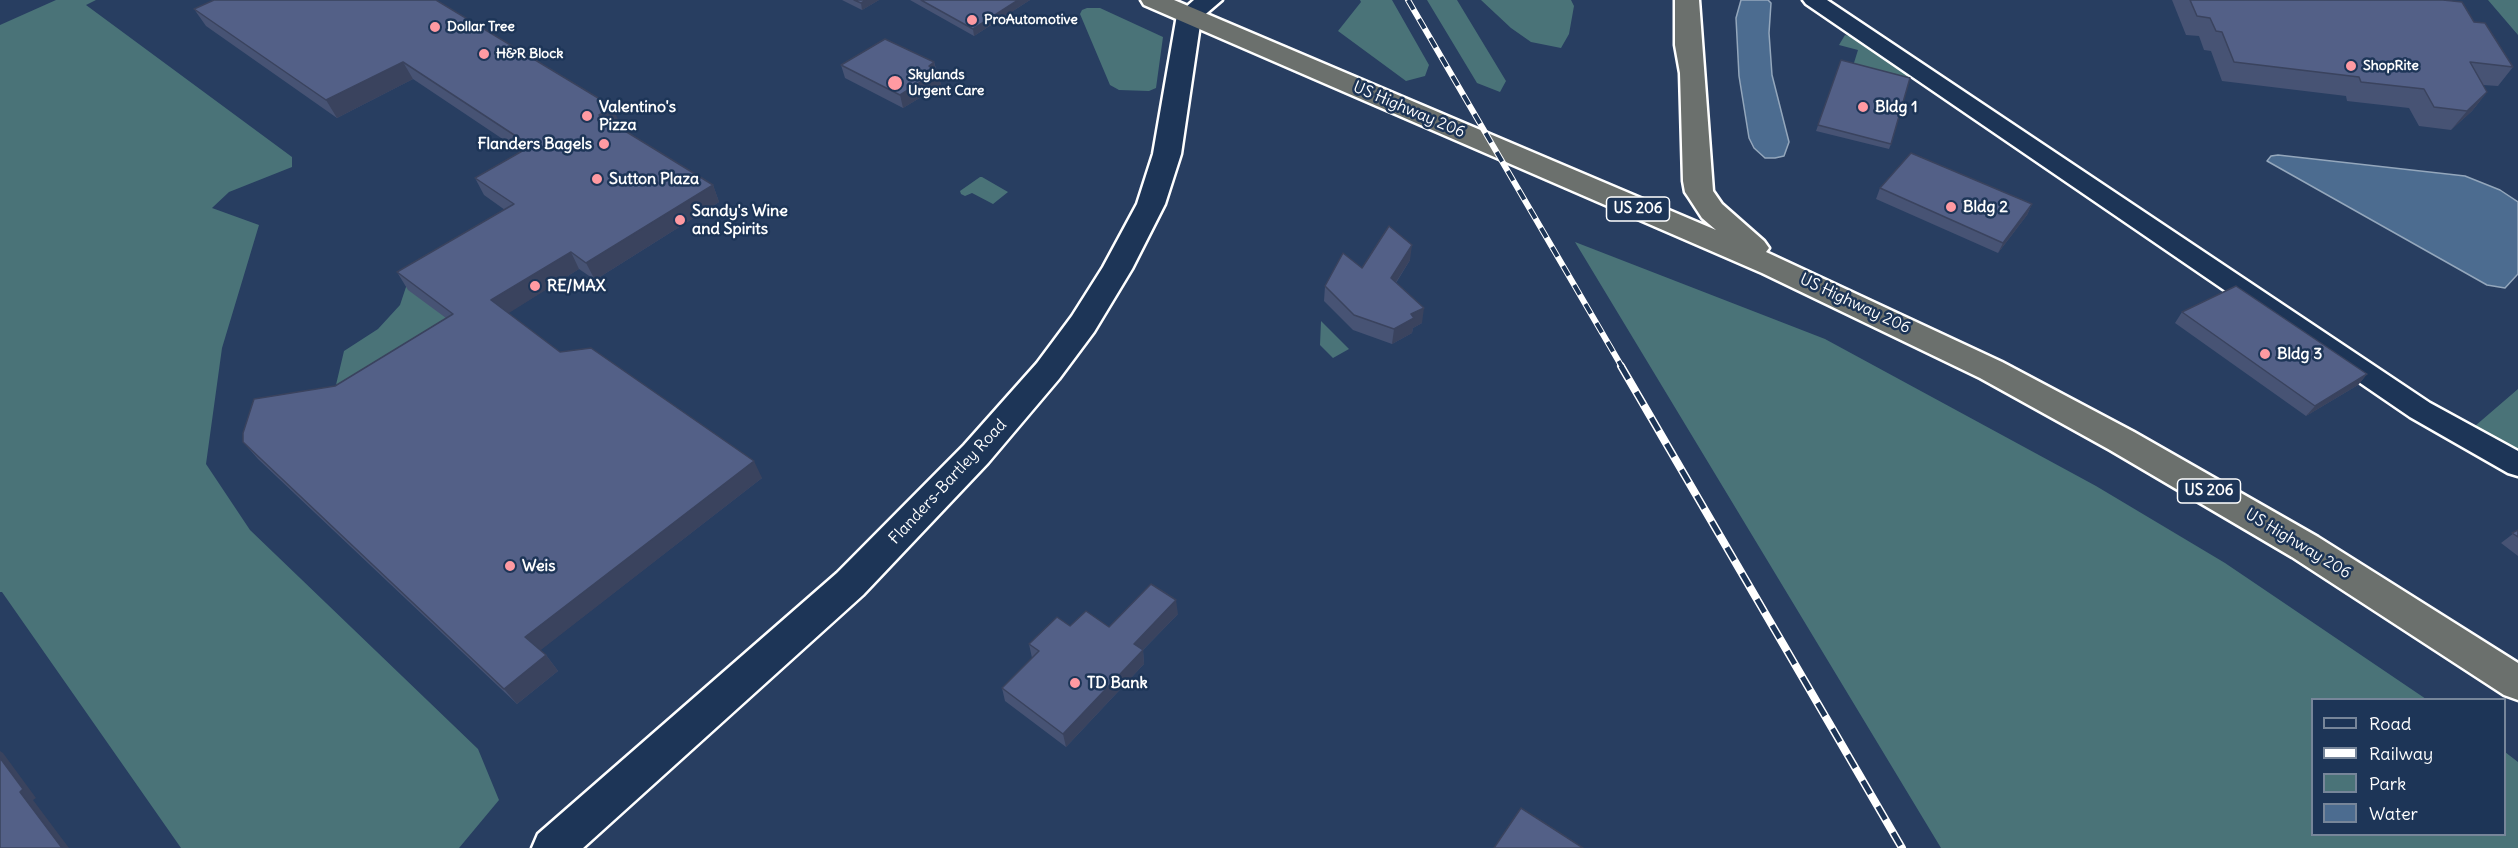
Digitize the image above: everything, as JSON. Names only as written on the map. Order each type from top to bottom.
[{"type":"highway","name":"US Highway 206","points":[[1153,0],[1200,8],[1773,266],[1991,370],[2122,441],[2305,547],[2518,683]]},
{"type":"highway","points":[[1687,0],[1688,45],[1693,73],[1697,181],[1700,192],[1712,211],[1773,266]]},
{"type":"street","points":[[1813,0],[2420,410],[2518,465]]},
{"type":"street","name":"Flanders-Bartley Road","points":[[553,848],[850,584],[976,454],[1065,350],[1118,269],[1159,184],[1200,8]]},
{"type":"green space","points":[[56,0],[96,0],[86,5],[292,157],[292,167],[229,192],[212,208],[259,225],[222,348],[206,464],[250,530],[478,749],[499,800],[459,848],[181,848],[0,592],[0,25]]},
{"type":"green space","points":[[1360,0],[1392,0],[1429,65],[1425,76],[1406,81],[1338,31],[1361,2]]},
{"type":"green space","points":[[1427,0],[1457,0],[1506,81],[1500,92],[1477,83]]},
{"type":"green space","points":[[1481,0],[1571,0],[1574,6],[1569,34],[1561,48],[1531,42],[1511,28]]},
{"type":"green space","points":[[2488,0],[2518,0],[2518,35]]},
{"type":"green space","points":[[1087,8],[1100,8],[1163,37],[1156,88],[1149,91],[1119,90],[1110,85],[1080,14]]},
{"type":"green space","points":[[1845,35],[1853,37],[1911,77],[1907,79],[1853,66],[1858,50],[1839,45]]},
{"type":"green space","points":[[980,177],[1008,192],[993,204],[972,193],[965,196],[961,194],[960,191]]},
{"type":"green space","points":[[1575,242],[1825,339],[2096,486],[2225,563],[2425,698],[2311,698],[2311,836],[2506,836],[2506,753],[2518,762],[2518,848],[1941,848]]},
{"type":"green space","points":[[407,284],[463,332],[331,406],[344,351],[378,329],[400,305]]},
{"type":"green space","points":[[1321,321],[1349,349],[1333,358],[1320,345]]},
{"type":"green space","points":[[2518,389],[2518,454],[2475,426]]},
{"type":"water","points":[[1741,0],[1768,0],[1771,3],[1769,33],[1772,75],[1789,142],[1784,156],[1765,158],[1754,148],[1749,138],[1739,76],[1736,18]]},
{"type":"water","points":[[2271,156],[2465,176],[2500,190],[2518,202],[2518,274],[2505,288],[2487,285],[2267,161]]},
{"type":"building","points":[[214,0],[436,0],[613,107],[599,115],[713,185],[586,263],[571,252],[491,300],[560,352],[591,348],[754,461],[525,637],[546,655],[504,689],[243,442],[243,433],[254,399],[335,386],[453,314],[397,272],[514,204],[475,178],[531,146],[403,62],[326,100],[194,9]]},
{"type":"building","name":"ProAutomotive","points":[[921,0],[1018,0],[973,29]]},
{"type":"building","name":"ShopRite","points":[[2190,0],[2443,0],[2462,2],[2474,22],[2485,23],[2513,67],[2470,62],[2487,92],[2467,111],[2434,107],[2424,89],[2361,82],[2359,77],[2234,62],[2222,32],[2216,31],[2210,18],[2197,16]]},
{"type":"building","points":[[885,39],[934,62],[929,66],[938,71],[900,95],[841,65]]},
{"type":"building","name":"Bldg 1","points":[[1841,60],[1910,78],[1891,144],[1818,125]]},
{"type":"building","name":"Bldg 2","points":[[1911,153],[2032,204],[2003,243],[1880,188]]},
{"type":"building","points":[[1389,226],[1412,245],[1391,278],[1424,308],[1411,314],[1414,318],[1394,329],[1354,315],[1325,286],[1343,253],[1362,268]]},
{"type":"building","name":"Bldg 3","points":[[2236,286],[2367,374],[2315,406],[2182,312]]},
{"type":"building","name":"TD Bank","points":[[1151,584],[1176,600],[1134,644],[1143,650],[1063,734],[1002,688],[1039,651],[1029,644],[1057,617],[1070,626],[1086,611],[1109,627]]},
{"type":"building","points":[[0,758],[23,789],[20,792],[62,848],[0,848]]},
{"type":"building","points":[[1521,808],[1583,848],[1494,848]]},
{"type":"railway","points":[[1408,0],[1622,367]]},
{"type":"railway","points":[[1621,366],[1902,848]]},
{"type":"place","name":"ProAutomotive","points":[[972,20]]},
{"type":"place","name":"Dollar Tree","points":[[435,27]]},
{"type":"place","name":"H&R Block","points":[[484,54]]},
{"type":"place","name":"ShopRite","points":[[2351,66]]},
{"type":"place","name":"Skylands Urgent Care","points":[[895,83]]},
{"type":"place","name":"Bldg 1","points":[[1863,107]]},
{"type":"place","name":"Valentino's Pizza","points":[[587,116]]},
{"type":"place","name":"Flanders Bagels","points":[[604,144]]},
{"type":"place","name":"Sutton Plaza","points":[[597,179]]},
{"type":"place","name":"Bldg 2","points":[[1951,207]]},
{"type":"place","name":"Sandy's Wine and Spirits","points":[[680,220]]},
{"type":"place","name":"RE/MAX","points":[[535,286]]},
{"type":"place","name":"Bldg 3","points":[[2265,354]]},
{"type":"place","name":"Weis","points":[[510,566]]},
{"type":"place","name":"TD Bank","points":[[1075,683]]}]
